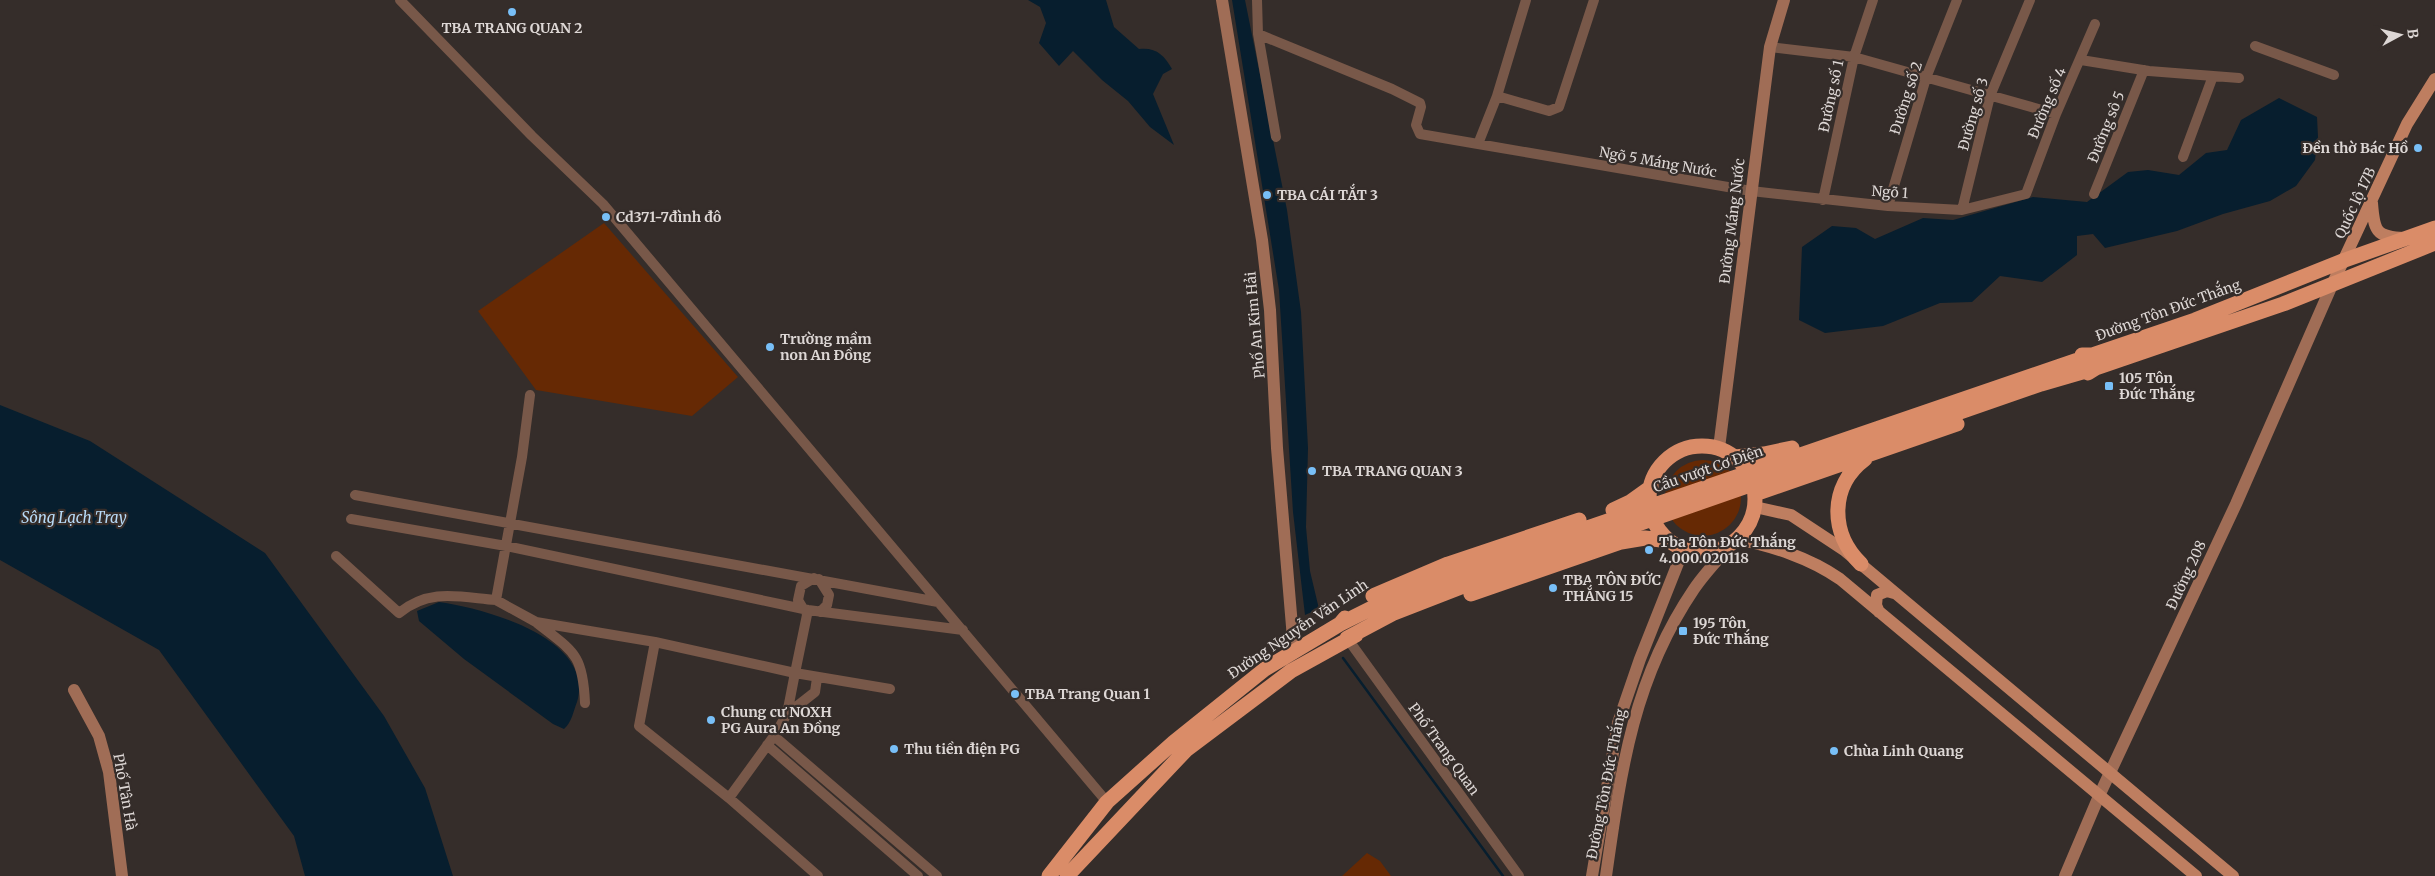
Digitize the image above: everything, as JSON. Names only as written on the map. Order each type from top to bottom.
[{"type":"highway","name":"Đường Tôn Đức Thắng","points":[[1755,500],[2058,386],[2094,361],[2345,260],[2435,228]]},
{"type":"highway","name":"Đường Tôn Đức Thắng","points":[[1735,457],[1764,454],[1795,447],[2043,360],[2065,356],[2094,361],[2332,285],[2435,243]]},
{"type":"highway","name":"Cầu vượt Cơ Điện","points":[[1340,624],[1391,606],[1491,561],[2094,361]]},
{"type":"highway","points":[[1067,876],[1186,750],[1291,671],[1347,638],[1621,542],[1645,538],[1670,541],[1684,548],[1706,552],[1734,542],[1749,524],[1755,500],[1748,471],[1735,457],[1719,448],[1692,446],[1675,453],[1662,464],[1651,487],[1652,513],[1659,528],[1670,541]]},
{"type":"highway","points":[[1861,564],[1844,543],[1838,526],[1837,508],[1845,481],[1856,466],[1872,455]]},
{"type":"highway","name":"Đường Nguyễn Văn Linh","points":[[1049,876],[1107,802],[1218,705],[1294,650],[1340,624],[1355,609],[1374,596],[1416,577],[1466,558],[1615,509],[1630,502],[1651,487]]},
{"type":"highway","name":"Cầu vượt Cơ Điện","points":[[1347,638],[1391,606]]},
{"type":"main road","name":"Quốc lộ 17B","points":[[2332,285],[2372,203],[2407,124],[2435,79]]},
{"type":"main road","points":[[2372,203],[2375,226],[2379,233],[2391,238],[2406,238]]},
{"type":"main road","points":[[1755,500],[1791,515],[1827,538],[1861,564],[2233,876]]},
{"type":"main road","points":[[1734,542],[1795,554],[1818,565],[1840,579],[2196,876]]},
{"type":"main road","points":[[1879,612],[1876,605],[1877,595],[1887,590],[1894,593]]},
{"type":"street","points":[[400,0],[532,136],[603,204],[1107,802]]},
{"type":"street","name":"Phố An Kim Hải","points":[[1222,0],[1262,240],[1270,310],[1277,448],[1294,650]]},
{"type":"street","points":[[1257,0],[1258,34],[1276,137]]},
{"type":"street","points":[[1478,144],[1497,96],[1526,0]]},
{"type":"street","points":[[1497,96],[1549,111],[1559,107],[1594,0]]},
{"type":"street","name":"Đường Máng Nước","points":[[1719,448],[1770,47],[1784,0]]},
{"type":"street","name":"Đường số 1","points":[[1823,200],[1854,57],[1873,0]]},
{"type":"street","name":"Đường số 2","points":[[1888,206],[1926,78],[1957,0]]},
{"type":"street","name":"Đường số 3","points":[[1962,210],[1990,96],[2030,0]]},
{"type":"street","name":"Đường số 4","points":[[2026,194],[2056,114],[2095,24]]},
{"type":"street","name":"Ngõ 5 Máng Nước","points":[[1258,34],[1392,88],[1420,103],[1421,107],[1416,125],[1420,134],[1751,191]]},
{"type":"street","points":[[2255,46],[2334,75]]},
{"type":"street","points":[[1770,47],[1854,57],[2056,114]]},
{"type":"street","points":[[2081,60],[2144,70],[2240,78]]},
{"type":"street","name":"Đường sô 5","points":[[2094,194],[2144,70]]},
{"type":"street","points":[[2183,157],[2213,76]]},
{"type":"street","name":"Ngõ 1","points":[[1751,191],[1888,206],[1962,210],[2026,194]]},
{"type":"street","name":"Đường 208","points":[[2065,876],[2099,796],[2236,504],[2332,285]]},
{"type":"street","points":[[496,600],[522,457],[530,395]]},
{"type":"street","points":[[355,494],[817,578],[938,602]]},
{"type":"street","points":[[351,519],[506,546],[806,610],[963,630]]},
{"type":"street","name":"Đường Tôn Đức Thắng","points":[[1606,876],[1632,724],[1643,688],[1682,607],[1696,586],[1734,542]]},
{"type":"street","name":"Đường Tôn Đức Thắng","points":[[1592,876],[1618,723],[1640,659],[1684,548]]},
{"type":"street","points":[[336,556],[399,613],[416,601],[432,596],[496,600],[536,622],[578,658],[584,678],[585,703]]},
{"type":"street","points":[[729,798],[774,736],[787,714],[806,610],[798,600],[801,586],[817,578]]},
{"type":"street","points":[[817,578],[829,595],[828,605],[820,612]]},
{"type":"street","points":[[536,622],[656,642],[817,678],[890,689]]},
{"type":"street","name":"Phố Trang Quan","points":[[1347,638],[1519,876]]},
{"type":"street","points":[[656,642],[639,726],[729,798],[818,876]]},
{"type":"street","points":[[787,714],[815,692],[817,678]]},
{"type":"street","name":"Phố Tân Hà","points":[[74,690],[99,736],[109,772],[122,876]]},
{"type":"street","points":[[774,736],[937,876]]},
{"type":"street","points":[[767,745],[918,876]]},
{"type":"shaded area","points":[[604,223],[738,377],[692,416],[536,390],[478,311]]},
{"type":"shaded area","points":[[1711,460],[1724,466],[1735,477],[1741,490],[1739,513],[1724,530],[1711,536],[1695,536],[1682,530],[1667,513],[1665,490],[1671,477],[1688,462]]},
{"type":"shaded area","points":[[1367,853],[1380,861],[1391,876],[1342,876]]},
{"type":"water","points":[[1028,0],[1106,0],[1114,27],[1139,49],[1150,49],[1163,56],[1172,69],[1163,74],[1153,94],[1174,145],[1150,127],[1128,101],[1102,80],[1073,51],[1059,66],[1039,43],[1046,23],[1040,7]]},
{"type":"water","points":[[1232,0],[1245,0],[1287,210],[1301,312],[1308,448],[1306,527],[1310,571],[1319,609],[1305,615],[1293,512],[1279,290]]},
{"type":"water","points":[[2279,98],[2317,117],[2318,137],[2315,160],[2296,186],[2270,201],[2223,214],[2177,231],[2105,248],[2093,234],[2077,236],[2077,255],[2042,282],[2000,276],[1972,302],[1940,303],[1883,326],[1825,333],[1799,320],[1802,247],[1832,226],[1856,228],[1875,239],[1923,218],[1953,220],[2033,197],[2087,202],[2128,172],[2148,170],[2179,175],[2206,153],[2227,150],[2241,120]]},
{"type":"water","name":"Sông Lạch Tray","points":[[0,405],[90,441],[265,553],[384,716],[425,788],[453,876],[305,876],[294,836],[159,650],[0,560]]},
{"type":"water","points":[[439,602],[482,611],[532,630],[553,644],[570,660],[578,680],[577,702],[567,726],[564,729],[553,724],[464,659],[419,621],[417,611]]},
{"type":"waterway","points":[[1343,658],[1503,876]]},
{"type":"place","name":"TBA TRANG QUAN 2","points":[[512,12]]},
{"type":"place","name":"Đền thờ Bác Hồ","points":[[2418,148]]},
{"type":"place","name":"TBA CÁI TẮT 3","points":[[1267,195]]},
{"type":"place","name":"Cd371-7đình đô","points":[[606,217]]},
{"type":"place","name":"Trường mầm non An Đồng","points":[[770,347]]},
{"type":"place","name":"105 Tôn Đức Thắng","points":[[2109,386]]},
{"type":"place","name":"TBA TRANG QUAN 3","points":[[1312,471]]},
{"type":"place","name":"Tba Tôn Đức Thắng 4.000.020118","points":[[1649,550]]},
{"type":"place","name":"TBA TÔN ĐỨC THẮNG 15","points":[[1553,588]]},
{"type":"place","name":"195 Tôn Đức Thắng","points":[[1683,631]]},
{"type":"place","name":"TBA Trang Quan 1","points":[[1015,694]]},
{"type":"place","name":"Chung cư NOXH PG Aura An Đồng","points":[[711,720]]},
{"type":"place","name":"Thu tiền điện PG","points":[[894,749]]},
{"type":"place","name":"Chùa Linh Quang","points":[[1834,751]]}]
